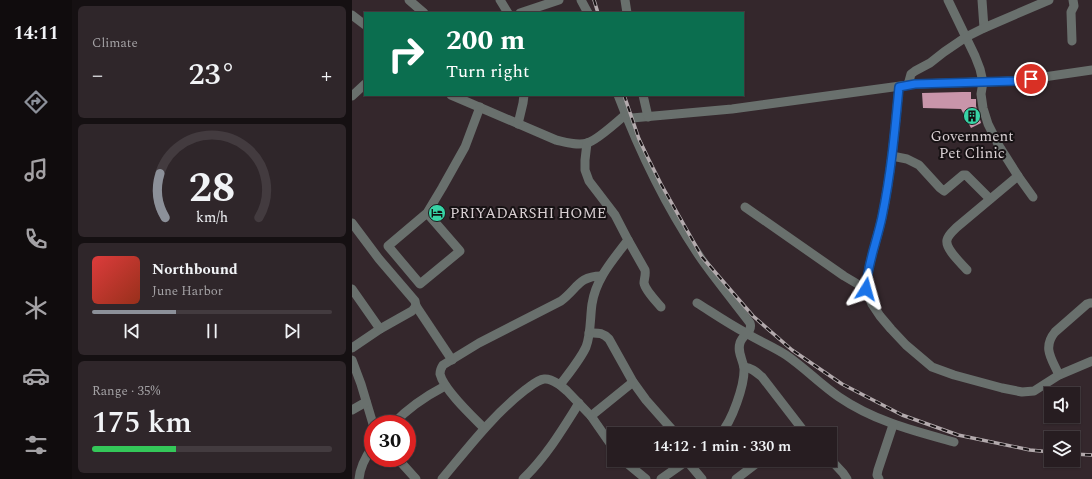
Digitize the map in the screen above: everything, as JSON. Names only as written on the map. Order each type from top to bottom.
[{"type":"street","points":[[409,0],[423,12]]},
{"type":"street","points":[[500,0],[507,12]]},
{"type":"street","points":[[523,12],[559,0]]},
{"type":"street","points":[[581,0],[587,12]]},
{"type":"street","points":[[625,0],[627,12]]},
{"type":"street","points":[[948,0],[980,69],[983,82],[981,94],[983,108],[988,124],[999,146],[1033,197]]},
{"type":"street","points":[[982,0],[984,28]]},
{"type":"street","points":[[1049,0],[966,37],[930,63],[915,71],[904,86],[882,218],[867,277],[866,289],[872,304],[880,316],[906,345],[932,367],[954,376],[1022,392],[1034,391],[1059,375],[1092,361]]},
{"type":"street","points":[[1072,42],[1070,12],[1075,4],[1073,0]]},
{"type":"street","points":[[352,15],[364,24]]},
{"type":"street","points":[[625,115],[632,118],[732,109],[915,84],[1016,81],[1092,70]]},
{"type":"street","points":[[352,96],[364,85]]},
{"type":"street","points":[[453,96],[556,140],[573,144],[588,143],[625,115]]},
{"type":"street","points":[[518,124],[524,103],[524,96]]},
{"type":"street","points":[[618,96],[638,146],[674,215],[703,260],[750,322],[750,330],[743,338],[739,349],[744,367],[741,389],[725,427]]},
{"type":"street","points":[[644,96],[648,117]]},
{"type":"street","points":[[427,213],[460,251],[420,284],[388,246],[427,213],[465,147],[480,107]]},
{"type":"street","points":[[588,143],[585,170],[589,181],[615,215],[645,270],[645,287],[661,307]]},
{"type":"street","points":[[892,156],[907,159],[919,165],[944,191],[966,174],[990,199]]},
{"type":"street","points":[[967,270],[947,246],[946,241],[949,235],[1018,176]]},
{"type":"street","points":[[745,207],[844,276],[866,289]]},
{"type":"street","points":[[352,223],[380,260],[415,301],[416,306],[452,360]]},
{"type":"street","points":[[560,385],[586,346],[589,333],[592,302],[602,276],[628,240]]},
{"type":"street","points":[[484,428],[445,386],[440,374],[440,369],[443,365],[486,340],[561,301],[586,279],[592,276],[602,276]]},
{"type":"street","points":[[352,289],[380,329]]},
{"type":"street","points":[[697,303],[747,334],[785,355],[839,397],[860,409],[893,425],[954,442]]},
{"type":"street","points":[[1059,375],[1048,350],[1048,343],[1055,332],[1087,304],[1092,303]]},
{"type":"street","points":[[352,348],[380,329],[412,311],[416,306]]},
{"type":"street","points":[[589,333],[599,333],[605,335],[609,339],[633,382],[646,400],[670,427]]},
{"type":"street","points":[[352,360],[370,415]]},
{"type":"street","points":[[744,367],[754,370],[762,377],[798,427]]},
{"type":"street","points":[[442,479],[484,428],[508,404],[518,395],[539,381],[545,379],[551,380],[560,385],[591,416],[607,439]]},
{"type":"street","points":[[591,416],[633,382]]},
{"type":"street","points":[[403,415],[430,394],[445,386]]},
{"type":"street","points":[[352,410],[366,402]]},
{"type":"street","points":[[523,479],[550,448],[578,403]]},
{"type":"street","points":[[879,479],[877,475],[878,470],[893,425]]},
{"type":"street","points":[[359,479],[364,460]]},
{"type":"street","points":[[405,467],[416,479]]},
{"type":"street","points":[[631,467],[643,478]]},
{"type":"street","points":[[661,479],[677,467]]},
{"type":"street","points":[[693,467],[702,479]]},
{"type":"street","points":[[736,479],[752,467]]},
{"type":"street","points":[[837,467],[847,479]]},
{"type":"building","name":"Government Pet Clinic","points":[[971,92],[971,99],[976,99],[976,106],[981,123],[971,128],[961,109],[923,108],[922,93]]},
{"type":"railway","points":[[594,0],[598,12]]},
{"type":"railway","points":[[624,96],[639,139],[648,158],[702,257],[753,316],[792,350],[842,384],[902,415],[958,435],[1030,450],[1044,451]]},
{"type":"railway","points":[[1080,454],[1092,455]]},
{"type":"place","name":"Government Pet Clinic","points":[[972,116]]},
{"type":"place","name":"PRIYADARSHI HOME","points":[[437,213]]},
{"type":"route","points":[[866,289],[867,277],[882,218],[889,181],[899,87],[915,84],[1016,81],[1031,79]]}]
